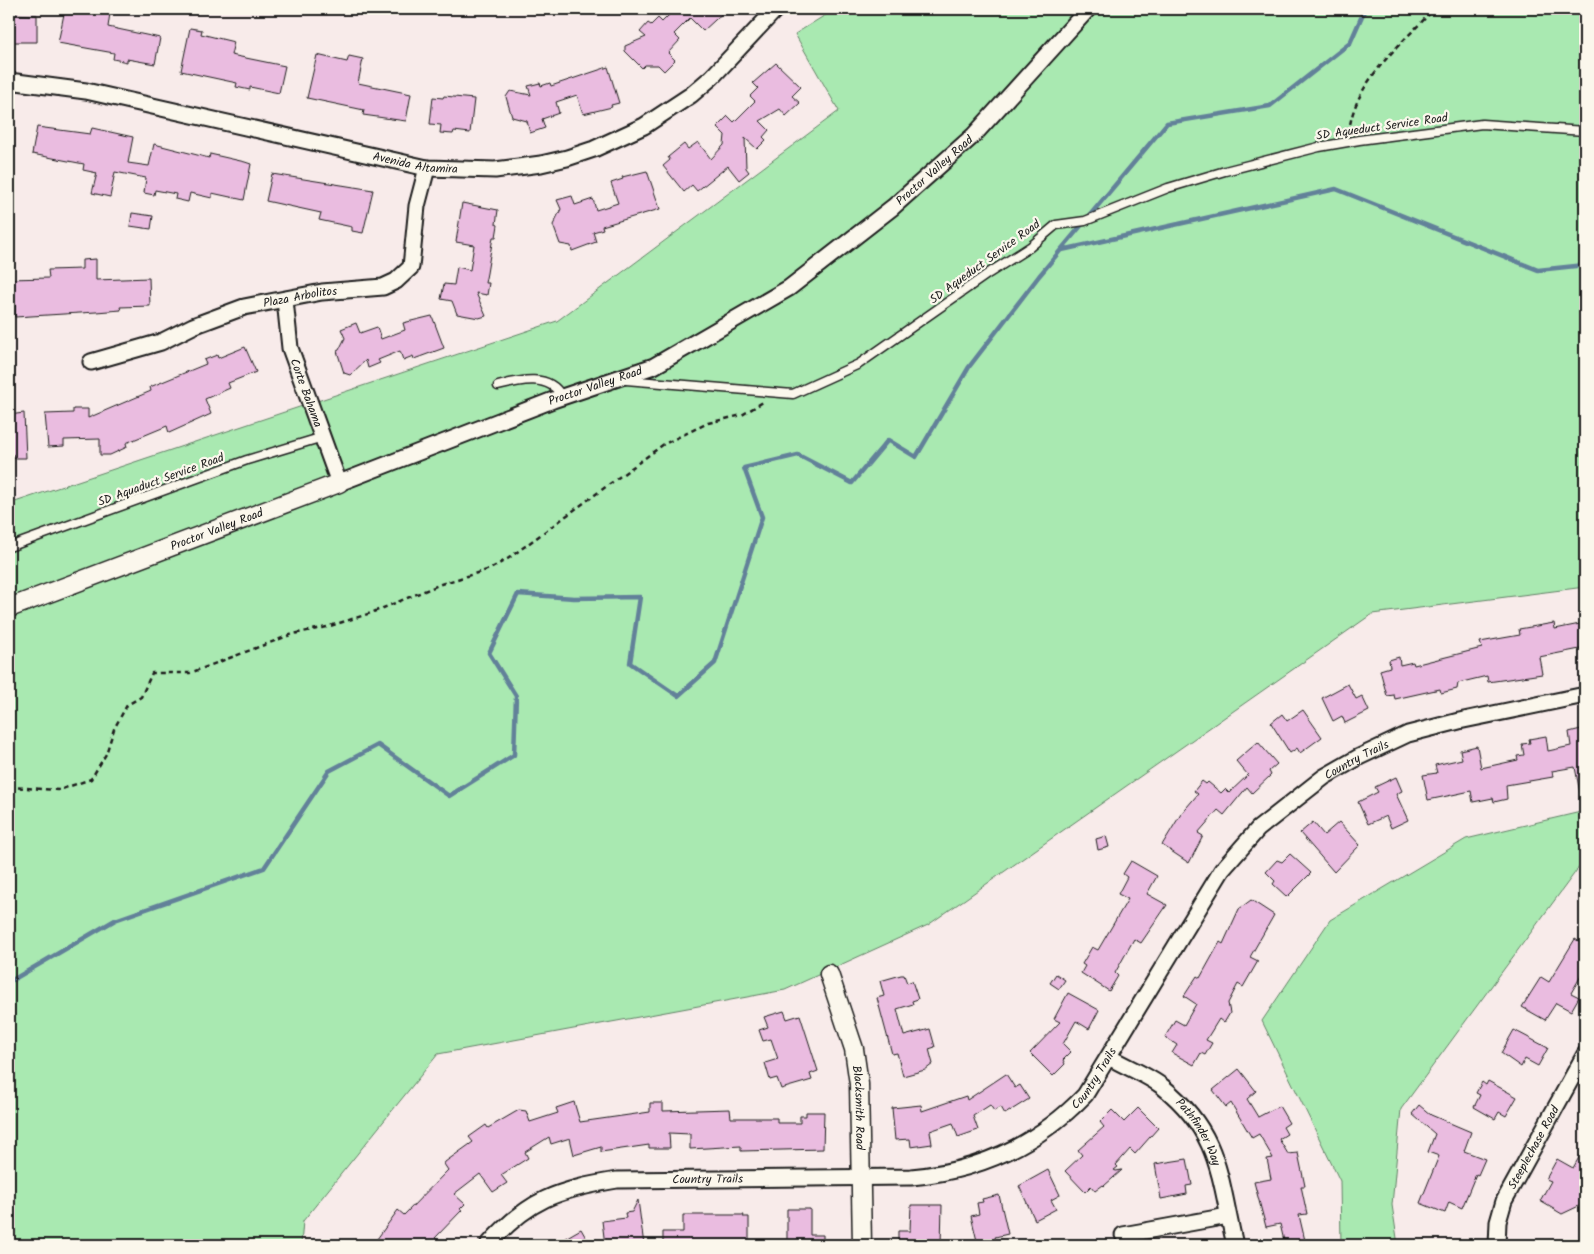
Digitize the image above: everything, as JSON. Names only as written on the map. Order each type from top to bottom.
[{"type":"street","name":"Avenida Altamira","points":[[9,81],[86,91],[427,168],[472,171],[518,168],[568,158],[620,139],[644,126],[691,95],[712,77],[776,9]]},
{"type":"street","name":"Proctor Valley Road","points":[[9,608],[562,397],[654,366],[789,288],[893,207],[974,135],[1088,9]]},
{"type":"street","name":"Plaza Arbolitos","points":[[91,362],[161,342],[193,326],[244,307],[322,292],[383,287],[396,280],[410,267],[417,206],[427,168]]},
{"type":"street","name":"Corte Bahama","points":[[285,300],[290,348],[339,483]]},
{"type":"street","name":"Country Trails","points":[[488,1245],[510,1222],[538,1202],[560,1192],[589,1184],[617,1180],[933,1175],[976,1165],[1017,1148],[1042,1133],[1070,1111],[1086,1095],[1222,870],[1258,829],[1324,777],[1359,757],[1408,734],[1459,721],[1585,696]]},
{"type":"street","name":"Blacksmith Road","points":[[829,974],[854,1049],[859,1084],[862,1245]]},
{"type":"street","name":"Steeplechase Road","points":[[1497,1245],[1498,1222],[1504,1201],[1585,1054]]},
{"type":"street","name":"Pathfinder Way","points":[[1109,1057],[1162,1086],[1194,1117],[1212,1147],[1221,1176],[1235,1245]]},
{"type":"street","points":[[1123,1235],[1228,1216]]},
{"type":"lane","name":"SD Aqueduct Service Road","points":[[616,379],[793,394],[859,364],[988,273],[1030,247],[1056,225],[1086,221],[1168,188],[1224,171],[1348,142],[1482,124],[1585,131]]},
{"type":"lane","points":[[498,386],[541,380],[557,388],[562,397]]},
{"type":"lane","name":"SD Aquaduct Service Road","points":[[9,548],[247,460],[323,437]]},
{"type":"path","points":[[1348,142],[1350,124],[1360,96],[1376,72],[1434,9]]},
{"type":"path","points":[[9,787],[59,790],[91,779],[106,754],[114,729],[127,705],[141,697],[152,673],[190,673],[293,634],[327,627],[371,613],[441,584],[490,569],[509,558],[664,444],[708,423],[742,415],[778,393]]},
{"type":"green space","points":[[835,9],[1585,9],[1585,587],[1372,614],[928,925],[785,990],[438,1054],[303,1221],[301,1245],[9,1245],[9,504],[557,321],[839,111],[795,34]]},
{"type":"green space","points":[[1585,811],[1585,859],[1401,1109],[1392,1205],[1398,1245],[1341,1245],[1340,1181],[1262,1021],[1330,920],[1466,839]]},
{"type":"building","points":[[65,9],[92,9],[110,13],[108,27],[160,38],[155,64],[127,59],[127,62],[113,59],[114,53],[58,43]]},
{"type":"building","points":[[675,9],[727,9],[703,31],[690,18],[674,34],[680,40],[668,53],[675,60],[664,71],[658,65],[645,65],[642,68],[625,51],[625,46],[646,37],[640,32],[648,23],[651,25],[658,18],[662,22]]},
{"type":"building","points":[[9,14],[37,15],[37,42],[9,42]]},
{"type":"building","points":[[190,28],[202,30],[201,34],[234,42],[231,55],[285,66],[279,93],[250,87],[250,90],[236,87],[237,83],[181,71]]},
{"type":"building","points":[[317,55],[347,62],[349,56],[363,59],[358,83],[411,94],[406,121],[363,115],[364,110],[307,98]]},
{"type":"building","points":[[776,63],[801,87],[792,96],[800,103],[786,116],[780,109],[760,121],[769,130],[763,137],[766,140],[757,149],[745,138],[746,168],[749,172],[739,180],[728,166],[697,191],[692,185],[684,192],[663,166],[670,160],[668,157],[684,144],[688,149],[698,142],[711,159],[724,145],[725,135],[717,127],[728,116],[734,122],[755,101],[750,96],[758,88],[753,83]]},
{"type":"building","points":[[608,67],[619,103],[611,105],[612,107],[583,114],[577,95],[556,102],[559,113],[542,119],[545,128],[530,133],[527,121],[512,117],[506,97],[510,91],[531,95],[528,86],[540,83],[541,86],[550,83],[551,86]]},
{"type":"building","points":[[444,96],[474,99],[470,133],[454,131],[453,134],[440,133],[441,125],[430,124],[433,97],[443,98]]},
{"type":"building","points":[[37,127],[90,134],[92,128],[133,137],[128,163],[149,166],[154,144],[209,158],[210,154],[251,164],[244,200],[212,193],[212,198],[190,193],[188,202],[175,199],[176,194],[155,190],[154,195],[144,193],[146,178],[115,172],[110,197],[92,193],[97,173],[83,170],[84,164],[32,154]]},
{"type":"building","points":[[647,171],[660,209],[602,226],[603,229],[593,232],[596,242],[572,251],[571,246],[560,244],[553,225],[561,209],[557,200],[572,196],[575,205],[593,199],[596,210],[618,203],[611,183],[623,179],[622,177]]},
{"type":"building","points":[[272,174],[373,190],[363,233],[352,231],[352,227],[319,220],[321,213],[266,201]]},
{"type":"building","points":[[462,203],[498,210],[496,237],[493,237],[485,283],[489,283],[487,295],[476,293],[486,316],[479,318],[457,314],[452,301],[441,299],[444,284],[454,285],[457,267],[470,270],[474,245],[456,242]]},
{"type":"building","points":[[132,213],[153,216],[151,229],[130,226]]},
{"type":"building","points":[[96,259],[96,280],[149,278],[150,306],[120,307],[121,310],[15,317],[15,304],[9,304],[9,279],[49,278],[48,270],[82,269],[82,260]]},
{"type":"building","points":[[432,316],[444,348],[414,359],[413,356],[403,360],[400,351],[378,360],[380,363],[368,368],[366,360],[350,375],[344,373],[337,351],[345,338],[341,329],[356,323],[360,333],[377,327],[381,339],[405,330],[403,323]]},
{"type":"building","points":[[245,347],[256,372],[228,383],[230,388],[205,399],[211,414],[169,433],[167,426],[126,443],[127,447],[110,455],[100,455],[100,439],[64,440],[64,446],[48,447],[45,414],[73,413],[73,409],[88,409],[88,418],[151,391],[150,387],[206,364],[204,360],[217,355],[218,358]]},
{"type":"building","points":[[24,413],[26,458],[14,458],[13,454],[9,454],[9,415]]},
{"type":"building","points":[[1554,623],[1555,629],[1585,623],[1585,648],[1539,657],[1542,674],[1488,682],[1487,676],[1458,683],[1457,689],[1441,693],[1440,689],[1395,699],[1394,695],[1387,696],[1380,670],[1390,667],[1389,660],[1399,657],[1400,665],[1413,662],[1414,665],[1482,648],[1480,642],[1520,635],[1519,629]]},
{"type":"building","points":[[1348,684],[1356,699],[1362,696],[1369,711],[1345,723],[1342,716],[1333,721],[1322,698]]},
{"type":"building","points":[[1303,710],[1322,737],[1300,753],[1297,748],[1290,753],[1271,723],[1282,714],[1287,721]]},
{"type":"building","points":[[1585,728],[1585,792],[1580,793],[1575,767],[1552,771],[1553,777],[1506,785],[1507,799],[1494,802],[1493,798],[1473,802],[1471,791],[1428,800],[1423,775],[1437,773],[1435,765],[1462,759],[1460,750],[1477,746],[1481,768],[1518,760],[1517,756],[1524,755],[1522,744],[1530,743],[1529,739],[1546,736],[1548,751],[1571,746],[1569,732]]},
{"type":"building","points":[[1258,742],[1277,764],[1269,771],[1271,775],[1252,793],[1247,787],[1224,815],[1218,810],[1198,833],[1203,836],[1189,863],[1162,845],[1181,814],[1198,794],[1194,791],[1202,781],[1206,784],[1208,782],[1221,793],[1225,789],[1229,793],[1248,775],[1236,761]]},
{"type":"building","points":[[1396,777],[1402,791],[1396,794],[1408,820],[1391,828],[1386,816],[1368,824],[1358,802],[1378,792],[1375,787]]},
{"type":"building","points":[[1313,822],[1324,835],[1339,822],[1360,845],[1334,872],[1300,833]]},
{"type":"building","points":[[1106,836],[1109,847],[1098,850],[1096,839]]},
{"type":"building","points":[[1290,854],[1311,873],[1287,897],[1273,884],[1275,881],[1266,872],[1277,860],[1282,862]]},
{"type":"building","points":[[1131,861],[1157,876],[1147,894],[1167,905],[1141,943],[1134,939],[1115,973],[1118,976],[1109,991],[1081,973],[1085,966],[1082,964],[1092,947],[1098,950],[1128,899],[1118,894],[1127,877],[1123,874]]},
{"type":"building","points":[[1251,900],[1274,915],[1250,957],[1258,961],[1243,987],[1238,984],[1228,1003],[1230,1013],[1224,1023],[1219,1019],[1206,1040],[1212,1043],[1205,1055],[1201,1053],[1194,1065],[1172,1053],[1177,1045],[1165,1037],[1175,1020],[1184,1025],[1196,1004],[1184,996],[1197,976],[1200,978],[1220,942],[1223,944],[1239,909]]},
{"type":"building","points":[[1575,939],[1585,945],[1585,969],[1571,993],[1579,997],[1571,1011],[1556,1003],[1545,1020],[1522,1007],[1541,977],[1549,982]]},
{"type":"building","points":[[1056,974],[1065,980],[1059,989],[1050,983]]},
{"type":"building","points":[[904,975],[907,983],[912,981],[918,999],[912,1001],[913,1004],[897,1009],[904,1036],[930,1029],[935,1047],[929,1049],[933,1064],[925,1070],[903,1076],[897,1053],[892,1054],[877,998],[884,996],[880,981]]},
{"type":"building","points":[[1068,993],[1099,1010],[1089,1029],[1076,1021],[1063,1044],[1071,1052],[1063,1060],[1065,1064],[1053,1076],[1030,1053],[1060,1022],[1054,1019]]},
{"type":"building","points":[[784,1011],[787,1019],[800,1015],[818,1071],[810,1074],[812,1080],[781,1089],[777,1078],[770,1080],[765,1063],[778,1059],[771,1039],[763,1041],[759,1030],[768,1027],[764,1017]]},
{"type":"building","points":[[1514,1030],[1548,1048],[1538,1066],[1525,1059],[1521,1067],[1501,1053]]},
{"type":"building","points":[[1239,1069],[1256,1091],[1247,1099],[1258,1117],[1279,1106],[1289,1123],[1283,1127],[1287,1134],[1279,1139],[1288,1154],[1298,1153],[1305,1186],[1301,1186],[1307,1214],[1299,1215],[1306,1245],[1285,1245],[1280,1224],[1266,1227],[1254,1182],[1271,1179],[1267,1159],[1273,1158],[1259,1134],[1252,1138],[1231,1103],[1226,1107],[1213,1090]]},
{"type":"building","points":[[1006,1074],[1015,1088],[1020,1085],[1029,1099],[1005,1114],[1001,1107],[994,1111],[990,1105],[973,1116],[978,1130],[958,1137],[953,1123],[930,1131],[932,1144],[911,1147],[910,1139],[895,1140],[892,1108],[921,1105],[922,1111],[966,1096],[967,1100]]},
{"type":"building","points":[[1488,1081],[1517,1097],[1506,1116],[1499,1112],[1495,1119],[1474,1107],[1480,1095],[1476,1093],[1482,1082],[1486,1085]]},
{"type":"building","points":[[574,1102],[580,1122],[650,1112],[650,1103],[663,1103],[663,1111],[730,1109],[731,1118],[777,1118],[777,1123],[800,1123],[800,1116],[806,1116],[806,1112],[824,1112],[823,1149],[741,1151],[741,1146],[690,1149],[690,1134],[669,1133],[670,1148],[649,1148],[649,1145],[601,1152],[601,1147],[574,1155],[570,1138],[551,1144],[549,1137],[525,1152],[528,1158],[501,1175],[507,1183],[493,1192],[480,1174],[454,1194],[465,1204],[460,1209],[462,1210],[435,1238],[444,1245],[385,1245],[377,1239],[398,1210],[404,1215],[448,1170],[444,1164],[445,1162],[473,1142],[469,1137],[486,1125],[488,1128],[519,1110],[526,1111],[530,1122],[558,1113],[556,1108]]},
{"type":"building","points":[[1419,1105],[1431,1115],[1471,1132],[1464,1151],[1485,1159],[1478,1175],[1476,1174],[1462,1208],[1449,1202],[1445,1213],[1420,1203],[1439,1156],[1428,1152],[1435,1134],[1412,1114]]},
{"type":"building","points":[[1138,1108],[1158,1128],[1135,1154],[1130,1149],[1114,1170],[1122,1170],[1104,1186],[1095,1191],[1091,1186],[1085,1192],[1065,1171],[1082,1155],[1078,1150],[1104,1127],[1100,1122],[1112,1110],[1124,1122]]},
{"type":"building","points":[[1585,1147],[1585,1198],[1581,1205],[1562,1214],[1540,1201],[1551,1181],[1546,1179],[1557,1159],[1573,1168]]},
{"type":"building","points":[[1187,1159],[1192,1185],[1186,1186],[1187,1194],[1161,1199],[1155,1164]]},
{"type":"building","points":[[1048,1170],[1060,1195],[1051,1200],[1056,1209],[1035,1220],[1019,1186]]},
{"type":"building","points":[[999,1195],[1008,1234],[995,1237],[997,1245],[978,1245],[971,1216],[979,1214],[977,1203],[983,1202],[982,1199]]},
{"type":"building","points":[[638,1200],[644,1245],[605,1245],[602,1221],[626,1218],[625,1213],[632,1212]]},
{"type":"building","points":[[911,1205],[942,1205],[941,1245],[898,1245],[898,1231],[910,1231]]},
{"type":"building","points":[[787,1209],[810,1209],[810,1235],[823,1235],[823,1245],[787,1245]]},
{"type":"building","points":[[683,1215],[744,1215],[743,1217],[749,1217],[749,1245],[663,1245],[663,1232],[683,1232]]},
{"type":"building","points":[[581,1229],[590,1245],[553,1245]]},
{"type":"waterway","points":[[9,982],[115,920],[264,868],[329,771],[378,745],[449,796],[514,755],[516,696],[489,653],[518,594],[574,598],[640,597],[630,663],[678,696],[715,663],[762,517],[744,468],[798,455],[852,483],[888,440],[916,457],[969,367],[1039,276],[1167,123],[1270,106],[1350,43],[1365,9]]},
{"type":"waterway","points":[[1062,250],[1336,189],[1538,270],[1585,265]]}]
